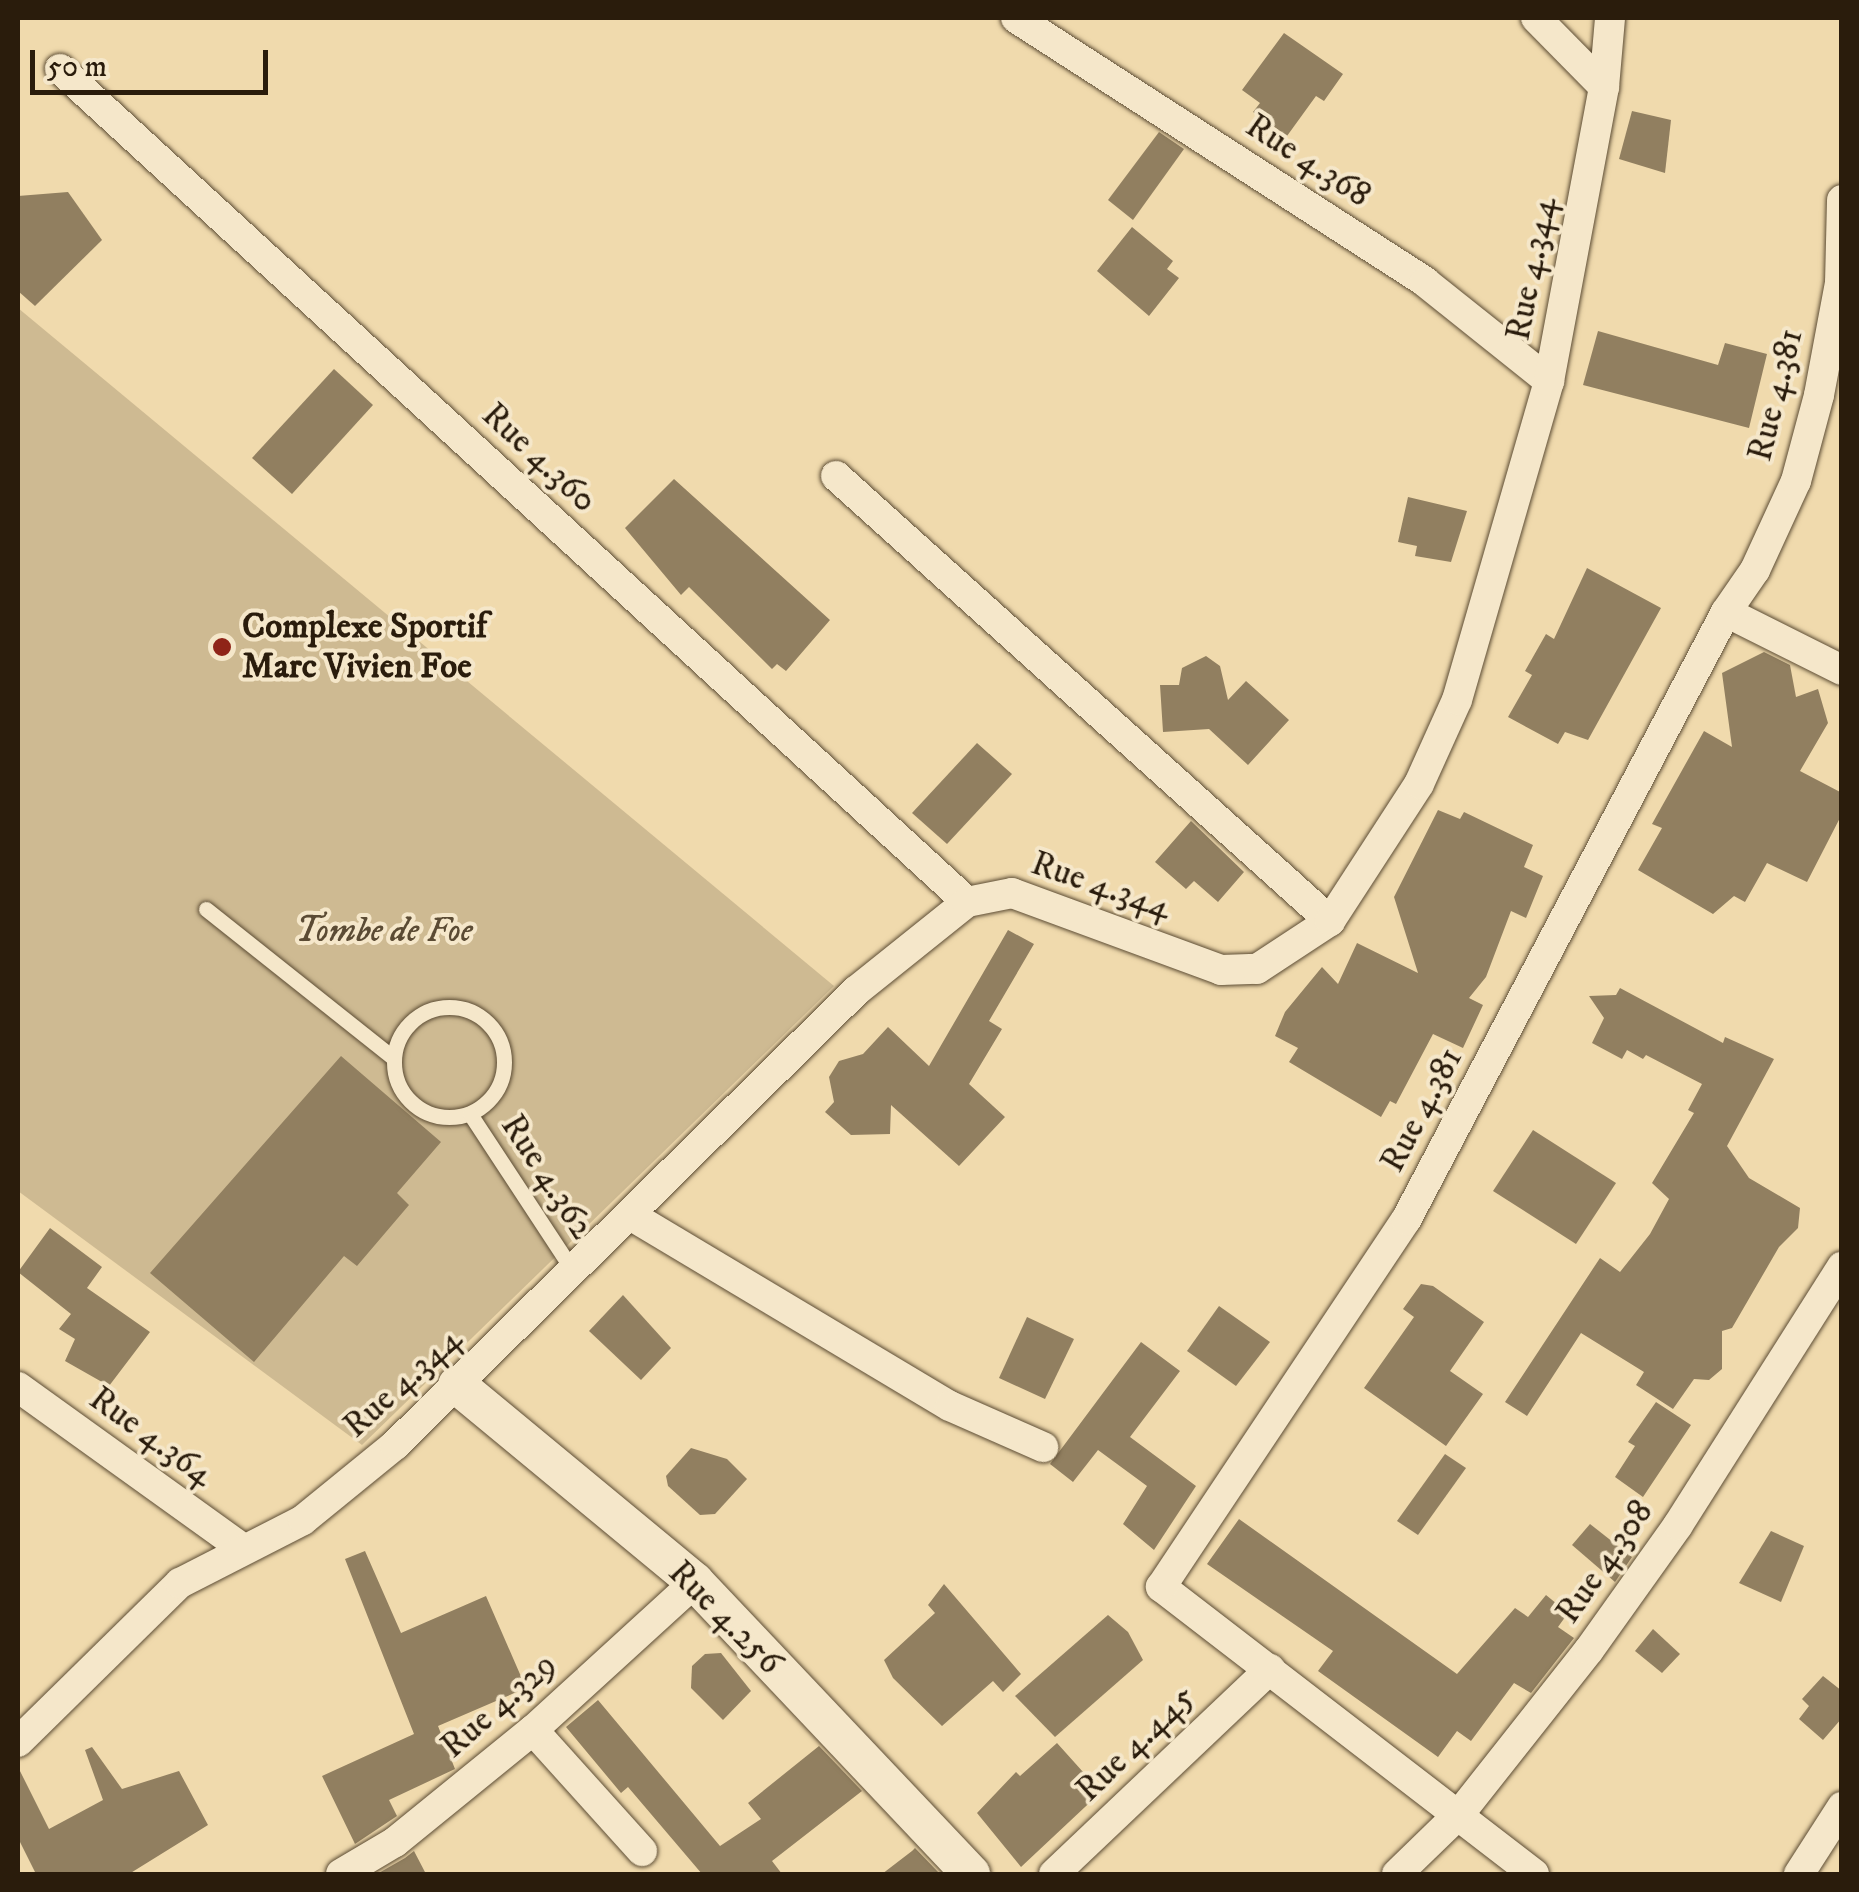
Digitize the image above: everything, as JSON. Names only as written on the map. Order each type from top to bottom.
[{"type":"street","name":"Rue 4.368","points":[[1016,18],[1425,282],[1549,381]]},
{"type":"street","points":[[1536,18],[1604,87]]},
{"type":"street","name":"Rue 4.344","points":[[18,1742],[180,1583],[302,1520],[458,1385],[575,1274],[856,990],[967,902],[1012,893],[1221,970],[1257,969],[1330,920],[1420,784],[1457,700],[1549,381],[1604,87],[1610,18]]},
{"type":"street","name":"Rue 4.360","points":[[60,68],[967,902]]},
{"type":"street","name":"Rue 4.381","points":[[1534,1874],[1461,1812],[1161,1587],[1406,1220],[1726,612],[1755,570],[1796,481],[1840,282],[1842,200]]},
{"type":"street","points":[[836,476],[1330,920]]},
{"type":"street","points":[[1726,612],[1842,670]]},
{"type":"street","points":[[632,1216],[950,1406],[1043,1447]]},
{"type":"street","name":"Rue 4.308","points":[[1397,1874],[1461,1812],[1678,1525],[1842,1267]]},
{"type":"street","name":"Rue 4.256","points":[[458,1385],[695,1582],[971,1874]]},
{"type":"street","name":"Rue 4.364","points":[[18,1387],[242,1548]]},
{"type":"street","name":"Rue 4.329","points":[[341,1874],[395,1842],[533,1730],[695,1582]]},
{"type":"street","name":"Rue 4.445","points":[[1054,1874],[1270,1669]]},
{"type":"street","points":[[533,1730],[642,1851]]},
{"type":"street","points":[[1799,1874],[1842,1807]]},
{"type":"lane","points":[[206,909],[393,1058],[411,1103],[439,1116],[470,1114],[494,1094],[504,1064],[486,1022],[458,1008],[427,1011],[403,1031],[393,1058]]},
{"type":"lane","name":"Rue 4.362","points":[[470,1114],[575,1274]]},
{"type":"green space","name":"Complexe Sportif Marc Vivien Foe","points":[[18,308],[834,986],[362,1445],[18,1191]]},
{"type":"building","points":[[1284,33],[1343,74],[1324,101],[1316,96],[1287,136],[1253,112],[1260,103],[1242,90]]},
{"type":"building","points":[[1632,111],[1671,120],[1665,173],[1619,159]]},
{"type":"building","points":[[1159,132],[1184,149],[1133,220],[1108,200]]},
{"type":"building","points":[[68,192],[102,240],[35,306],[18,291],[18,196]]},
{"type":"building","points":[[1132,227],[1173,261],[1167,269],[1179,278],[1149,316],[1097,271]]},
{"type":"building","points":[[1598,331],[1718,365],[1725,343],[1767,354],[1749,428],[1583,385]]},
{"type":"building","points":[[334,369],[373,405],[292,494],[252,458]]},
{"type":"building","points":[[674,479],[830,620],[786,671],[777,664],[772,669],[689,587],[681,595],[625,528]]},
{"type":"building","points":[[1408,497],[1467,511],[1451,562],[1415,556],[1417,546],[1398,542]]},
{"type":"building","points":[[1587,568],[1661,608],[1588,740],[1565,732],[1558,744],[1508,717],[1532,675],[1525,671],[1546,634],[1554,639]]},
{"type":"building","points":[[1764,652],[1790,665],[1796,697],[1818,689],[1828,723],[1800,771],[1842,793],[1842,814],[1807,882],[1767,863],[1745,902],[1734,896],[1713,914],[1638,870],[1662,828],[1652,824],[1704,731],[1732,747],[1722,673]]},
{"type":"building","points":[[1206,656],[1220,666],[1228,700],[1246,681],[1289,720],[1248,765],[1209,729],[1163,732],[1160,685],[1179,685],[1182,668]]},
{"type":"building","points":[[977,743],[1012,774],[947,844],[912,813]]},
{"type":"building","points":[[1438,810],[1460,819],[1464,812],[1533,845],[1524,867],[1543,876],[1526,918],[1511,911],[1486,977],[1469,998],[1483,1005],[1463,1048],[1433,1034],[1396,1104],[1390,1101],[1381,1117],[1289,1062],[1298,1048],[1275,1036],[1285,1012],[1322,967],[1338,984],[1357,943],[1418,973],[1394,897]]},
{"type":"building","points":[[1191,821],[1244,872],[1218,902],[1194,881],[1186,889],[1155,862]]},
{"type":"building","points":[[1008,930],[1034,944],[989,1021],[1002,1029],[969,1084],[1005,1117],[959,1166],[891,1105],[890,1134],[851,1135],[825,1112],[834,1102],[829,1077],[839,1061],[863,1054],[888,1027],[929,1066]]},
{"type":"building","points":[[1620,988],[1723,1043],[1725,1037],[1774,1059],[1727,1146],[1749,1178],[1800,1208],[1798,1228],[1779,1247],[1732,1328],[1722,1331],[1722,1369],[1709,1380],[1694,1379],[1673,1409],[1636,1385],[1644,1372],[1581,1333],[1527,1416],[1505,1402],[1600,1258],[1620,1272],[1650,1234],[1669,1199],[1652,1183],[1694,1113],[1688,1110],[1702,1084],[1646,1055],[1643,1059],[1627,1050],[1622,1059],[1592,1043],[1604,1018],[1589,996],[1616,995]]},
{"type":"building","points":[[341,1056],[441,1142],[397,1193],[409,1205],[357,1266],[344,1256],[254,1362],[150,1273]]},
{"type":"building","points":[[1533,1130],[1616,1183],[1576,1244],[1493,1191]]},
{"type":"building","points":[[50,1228],[102,1267],[87,1288],[150,1332],[109,1386],[65,1361],[75,1339],[59,1329],[71,1314],[18,1272]]},
{"type":"building","points":[[1421,1284],[1433,1286],[1484,1322],[1450,1371],[1483,1394],[1446,1446],[1364,1388],[1414,1317],[1403,1309]]},
{"type":"building","points":[[623,1295],[671,1348],[641,1380],[589,1331]]},
{"type":"building","points":[[1219,1306],[1270,1342],[1236,1386],[1187,1351]]},
{"type":"building","points":[[1027,1317],[1074,1339],[1045,1399],[999,1378]]},
{"type":"building","points":[[1141,1342],[1180,1371],[1130,1437],[1196,1486],[1154,1550],[1123,1524],[1147,1486],[1098,1450],[1073,1482],[1050,1464]]},
{"type":"building","points":[[1656,1402],[1691,1425],[1643,1497],[1615,1477],[1635,1446],[1628,1442]]},
{"type":"building","points":[[691,1448],[727,1459],[747,1479],[715,1514],[700,1515],[668,1486],[666,1476]]},
{"type":"building","points":[[1445,1454],[1466,1468],[1418,1535],[1397,1521]]},
{"type":"building","points":[[1239,1519],[1457,1674],[1515,1608],[1528,1617],[1546,1595],[1568,1613],[1558,1627],[1574,1638],[1531,1693],[1514,1683],[1471,1741],[1457,1731],[1438,1757],[1318,1671],[1333,1651],[1207,1564]]},
{"type":"building","points":[[1590,1524],[1632,1557],[1615,1582],[1572,1545]]},
{"type":"building","points":[[1771,1531],[1804,1546],[1781,1602],[1739,1583]]},
{"type":"building","points":[[365,1551],[401,1633],[486,1596],[526,1688],[438,1726],[455,1769],[389,1800],[397,1816],[355,1844],[322,1776],[414,1734],[345,1559]]},
{"type":"building","points":[[944,1584],[1021,1674],[1003,1692],[993,1681],[942,1726],[893,1678],[884,1660],[935,1613],[928,1605]]},
{"type":"building","points":[[1108,1615],[1128,1632],[1143,1660],[1055,1737],[1015,1696]]},
{"type":"building","points":[[1653,1629],[1680,1654],[1662,1673],[1635,1651]]},
{"type":"building","points":[[721,1653],[751,1691],[723,1720],[691,1688],[692,1666],[705,1654]]},
{"type":"building","points":[[1823,1676],[1842,1691],[1842,1718],[1823,1740],[1799,1719],[1809,1706],[1802,1699]]},
{"type":"building","points":[[598,1700],[720,1846],[761,1819],[748,1803],[819,1746],[862,1791],[772,1861],[782,1874],[702,1874],[628,1787],[621,1793],[566,1727]]},
{"type":"building","points":[[1057,1743],[1101,1792],[1021,1867],[977,1813],[1016,1772],[1020,1776]]},
{"type":"building","points":[[92,1747],[122,1789],[179,1771],[208,1825],[129,1874],[36,1874],[18,1838],[18,1767],[49,1829],[103,1800],[85,1750]]},
{"type":"building","points":[[915,1848],[940,1874],[882,1874],[912,1851]]},
{"type":"building","points":[[414,1851],[426,1874],[377,1874],[405,1858]]},
{"type":"place","name":"Complexe Sportif Marc Vivien Foe","points":[[222,647]]},
{"type":"park label","name":"Tombe de Foe","points":[[384,931]]}]
